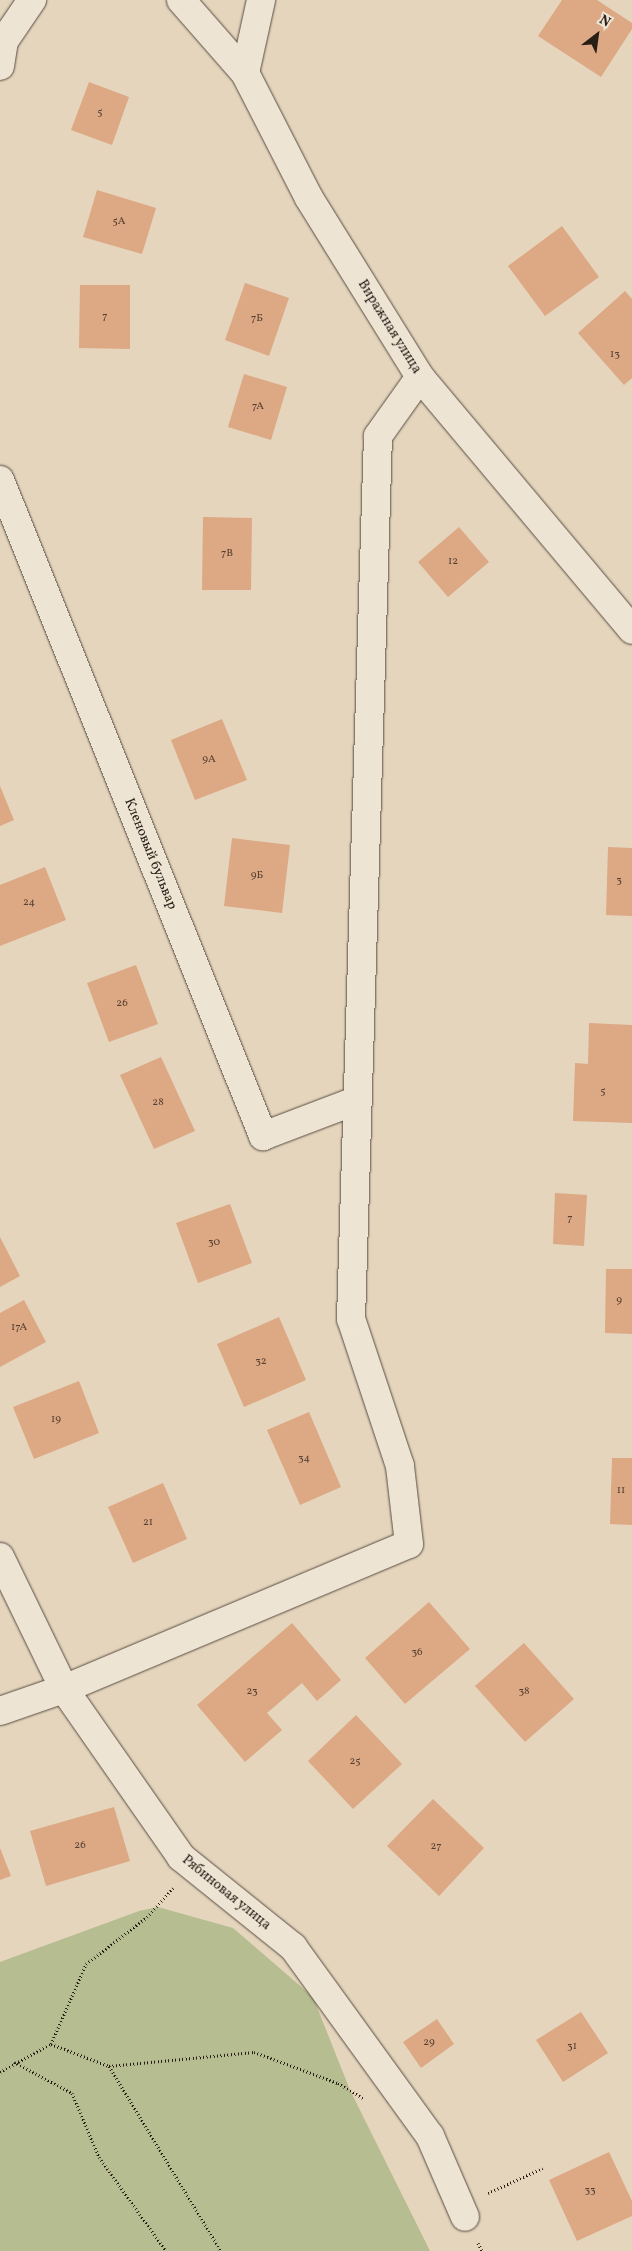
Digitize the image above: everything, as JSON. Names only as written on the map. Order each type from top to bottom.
[{"type":"street","points":[[0,66],[4,41],[32,0]]},
{"type":"street","name":"Виражная улица","points":[[181,0],[245,73],[309,198],[420,377],[632,630]]},
{"type":"street","points":[[245,73],[261,0]]},
{"type":"street","points":[[0,1711],[64,1689],[409,1544],[400,1466],[351,1319],[355,1101],[378,436],[420,377]]},
{"type":"street","name":"Кленовый бульвар","points":[[0,480],[263,1136],[355,1101]]},
{"type":"street","name":"Рябиновая улица","points":[[0,1557],[64,1689],[181,1857],[294,1947],[430,2136],[463,2211]]},
{"type":"path","points":[[0,2072],[14,2062],[51,2044],[86,1964],[158,1907]]},
{"type":"path","points":[[51,2044],[109,2066],[254,2052],[338,2083],[371,2102]]},
{"type":"path","points":[[14,2062],[72,2093],[99,2158],[166,2251]]},
{"type":"path","points":[[109,2066],[221,2251]]},
{"type":"path","points":[[463,2211],[543,2168]]},
{"type":"green space","points":[[158,1907],[233,1928],[313,1997],[350,2090],[430,2251],[0,2251],[0,1962],[139,1911]]},
{"type":"building","points":[[562,0],[597,0],[632,23],[632,29],[601,77],[538,36]]},
{"type":"building","points":[[89,82],[129,97],[112,145],[71,130]]},
{"type":"building","points":[[97,190],[156,208],[142,254],[83,237]]},
{"type":"building","points":[[562,226],[599,277],[545,316],[508,266]]},
{"type":"building","points":[[245,283],[289,298],[269,356],[225,340]]},
{"type":"building","points":[[80,285],[130,285],[130,349],[79,348]]},
{"type":"building","points":[[625,291],[632,299],[632,378],[624,385],[578,333]]},
{"type":"building","points":[[244,374],[287,387],[271,440],[228,427]]},
{"type":"building","points":[[203,517],[252,518],[251,590],[202,590]]},
{"type":"building","points":[[459,527],[489,562],[448,597],[418,562]]},
{"type":"building","points":[[222,719],[247,780],[195,800],[171,740]]},
{"type":"building","points":[[0,786],[14,820],[0,826]]},
{"type":"building","points":[[232,838],[290,845],[282,913],[224,906]]},
{"type":"building","points":[[608,847],[632,848],[632,916],[606,915]]},
{"type":"building","points":[[45,867],[66,920],[0,946],[0,885]]},
{"type":"building","points":[[136,965],[158,1024],[109,1042],[87,983]]},
{"type":"building","points":[[589,1023],[632,1025],[632,1123],[573,1121],[575,1063],[588,1064]]},
{"type":"building","points":[[161,1057],[195,1131],[154,1149],[120,1075]]},
{"type":"building","points":[[555,1193],[587,1195],[584,1246],[553,1244]]},
{"type":"building","points":[[230,1204],[252,1263],[198,1283],[176,1223]]},
{"type":"building","points":[[0,1237],[20,1276],[0,1287]]},
{"type":"building","points":[[606,1269],[632,1269],[632,1334],[605,1333]]},
{"type":"building","points":[[24,1300],[46,1342],[0,1367],[0,1313]]},
{"type":"building","points":[[279,1317],[306,1380],[244,1407],[217,1344]]},
{"type":"building","points":[[79,1381],[99,1433],[34,1459],[13,1407]]},
{"type":"building","points":[[309,1412],[341,1487],[300,1505],[267,1430]]},
{"type":"building","points":[[612,1458],[632,1458],[632,1525],[610,1524]]},
{"type":"building","points":[[163,1483],[187,1539],[133,1563],[108,1507]]},
{"type":"building","points":[[429,1602],[470,1649],[405,1704],[365,1658]]},
{"type":"building","points":[[292,1623],[341,1680],[317,1701],[302,1683],[267,1713],[282,1730],[245,1762],[197,1705]]},
{"type":"building","points":[[524,1643],[574,1699],[525,1742],[475,1686]]},
{"type":"building","points":[[356,1715],[402,1764],[353,1809],[308,1761]]},
{"type":"building","points":[[433,1799],[484,1848],[439,1896],[387,1846]]},
{"type":"building","points":[[114,1807],[130,1861],[46,1886],[30,1831]]},
{"type":"building","points":[[0,1848],[11,1876],[0,1880]]},
{"type":"building","points":[[581,2012],[608,2053],[563,2082],[536,2040]]},
{"type":"building","points":[[437,2019],[454,2044],[421,2068],[403,2042]]},
{"type":"building","points":[[609,2152],[632,2201],[632,2216],[577,2241],[549,2180]]}]
